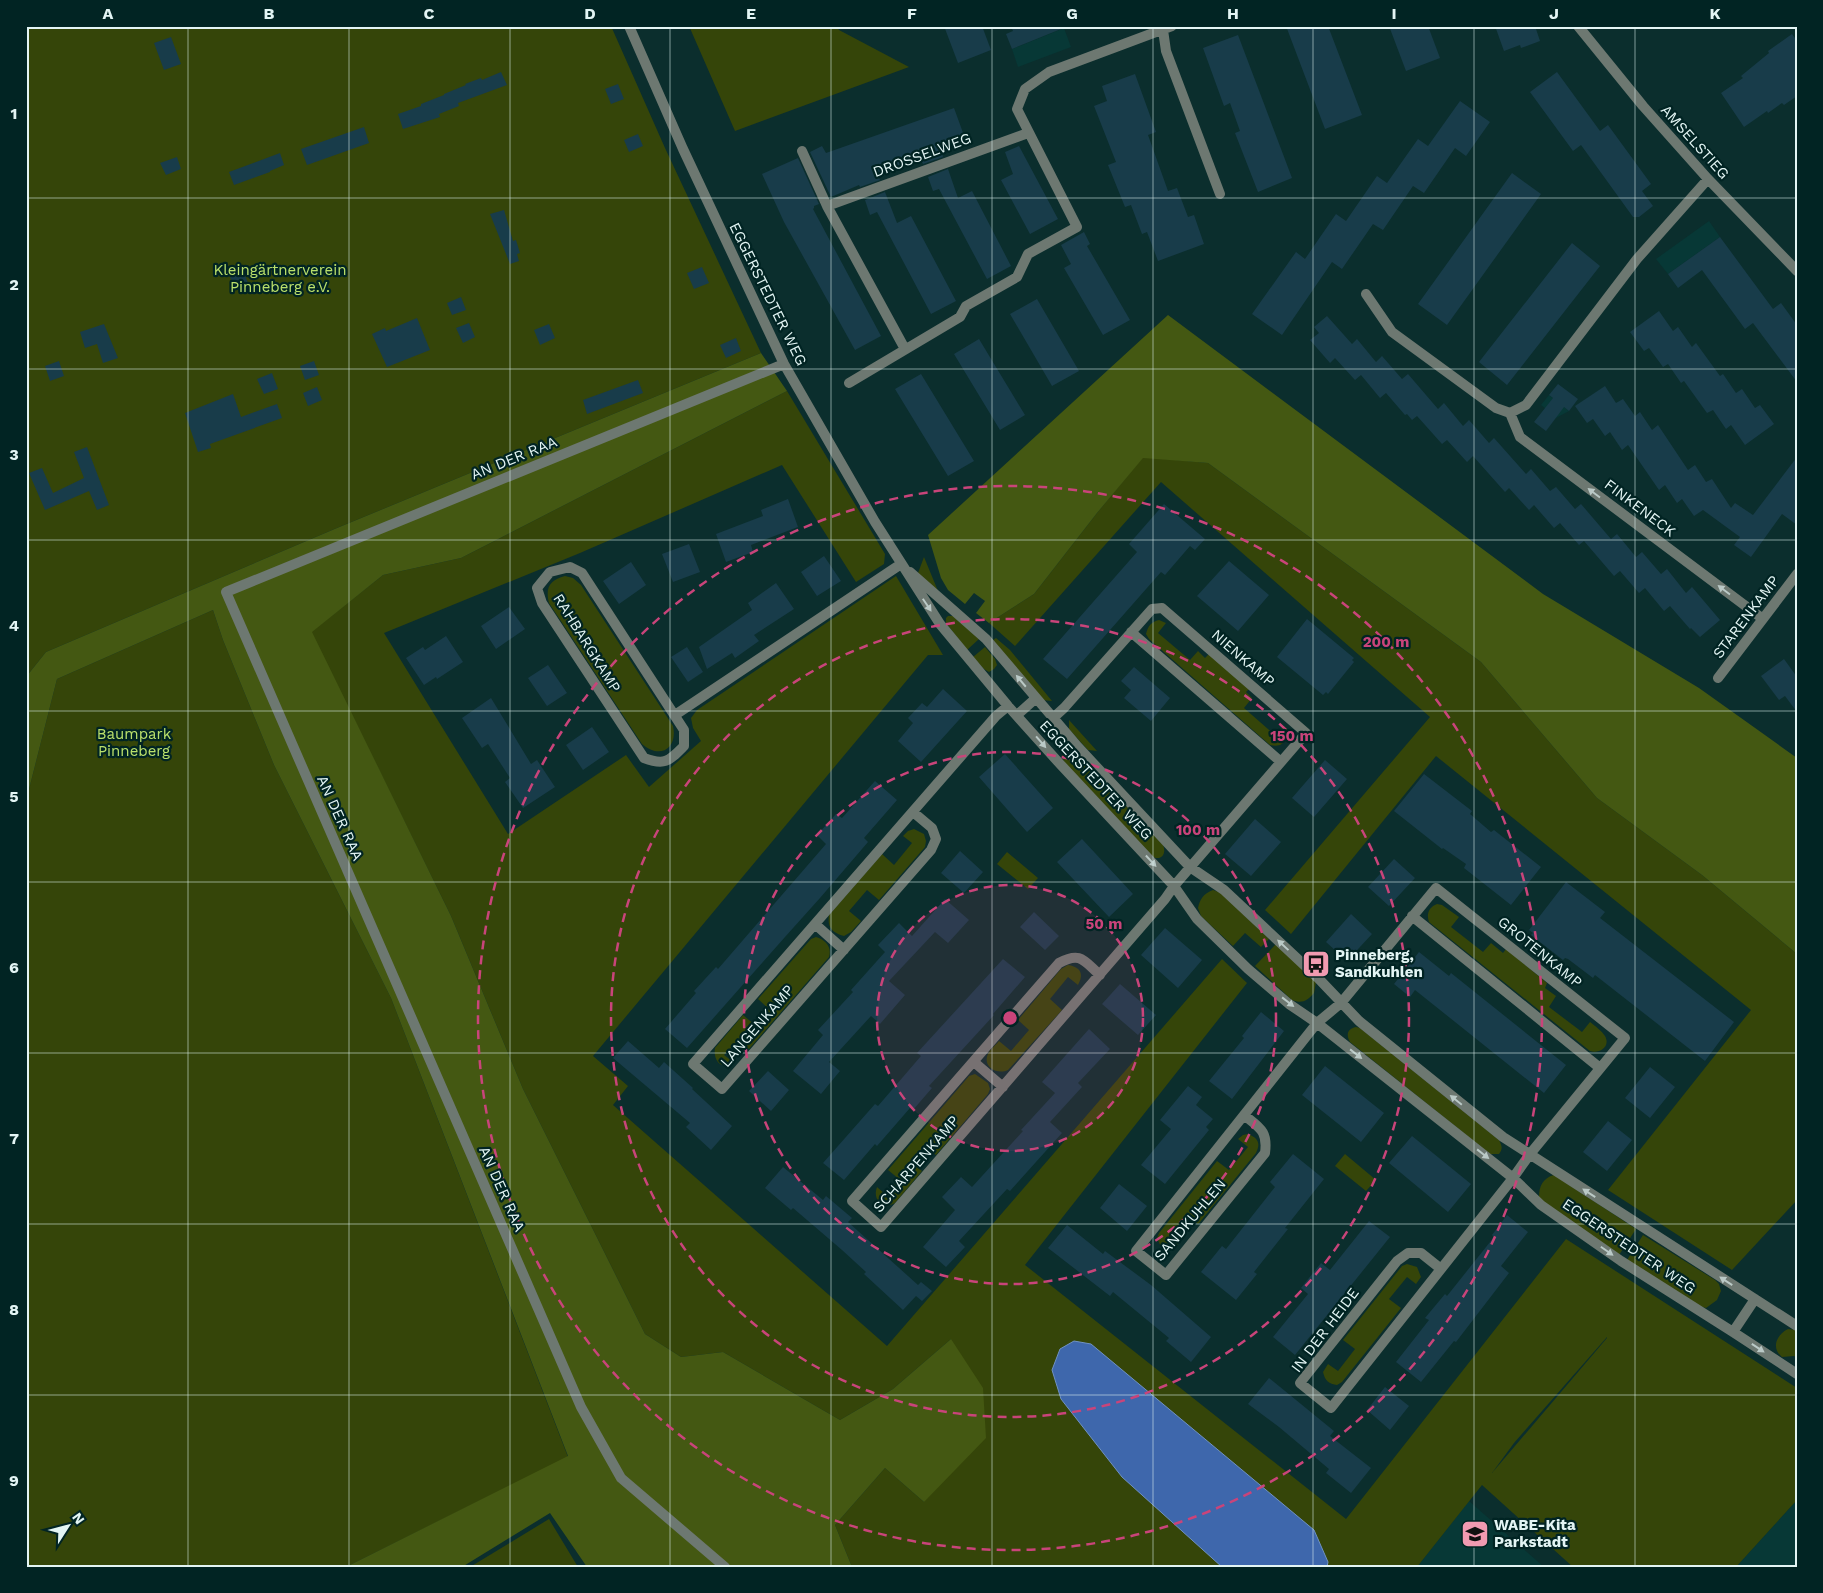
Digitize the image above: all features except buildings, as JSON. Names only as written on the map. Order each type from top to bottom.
[{"type":"street","name":"EGGERSTEDTER WEG","points":[[629,26],[683,149],[784,364],[901,564],[940,624],[1008,706],[1174,886],[1197,919],[1248,969],[1288,1004],[1318,1023],[1513,1178],[1542,1205],[1621,1261],[1797,1374]]},
{"type":"street","name":"AMSELSTIEG","points":[[1578,26],[1643,106],[1708,179],[1797,271]]},
{"type":"street","points":[[849,383],[960,317],[966,306],[1017,277],[1028,254],[1077,227],[1017,109],[1025,89],[1049,72],[1168,28],[1166,51],[1220,194]]},
{"type":"street","name":"DROSSELWEG","points":[[827,206],[1028,133]]},
{"type":"street","points":[[802,151],[827,206],[905,349]]},
{"type":"street","points":[[1366,294],[1392,332],[1496,408],[1510,413],[1526,405],[1637,259],[1708,179]]},
{"type":"street","name":"AN DER RAA","points":[[725,1567],[621,1478],[581,1407],[226,592],[784,364]]},
{"type":"street","name":"FINKENECK","points":[[1510,413],[1520,437],[1763,619]]},
{"type":"street","name":"EGGERSTEDTER WEG","points":[[901,564],[986,639],[1035,699],[1190,868],[1224,890],[1318,978],[1359,1021],[1502,1138],[1530,1154],[1797,1326]]},
{"type":"street","points":[[675,715],[901,564]]},
{"type":"street","name":"RAHBARGKAMP","points":[[570,567],[582,573],[675,715],[684,730],[684,746],[671,759],[656,763],[644,758],[542,603],[538,588],[550,572],[570,567]]},
{"type":"street","name":"STARENKAMP","points":[[1718,678],[1797,574]]},
{"type":"street","name":"NIENKAMP","points":[[1053,718],[1152,609],[1162,608],[1306,733],[1190,868]]},
{"type":"street","points":[[1131,632],[1281,762]]},
{"type":"street","name":"EGGERSTEDTER WEG","points":[[1017,715],[1035,699]]},
{"type":"street","name":"LANGENKAMP","points":[[913,812],[932,828],[936,838],[931,850],[722,1089],[693,1064],[996,716],[1008,706]]},
{"type":"street","points":[[1174,886],[1190,868]]},
{"type":"street","name":"SCHARPENKAMP","points":[[1100,975],[1081,958],[1070,957],[1059,963],[852,1202],[882,1227],[1100,975],[1174,886]]},
{"type":"street","name":"GROTENKAMP","points":[[1341,1003],[1436,888],[1624,1038],[1530,1154]]},
{"type":"street","points":[[1412,916],[1600,1068]]},
{"type":"street","points":[[815,924],[844,950]]},
{"type":"street","points":[[1318,1023],[1341,1003]]},
{"type":"street","name":"SANDKUHLEN","points":[[1244,1115],[1261,1129],[1267,1141],[1265,1153],[1166,1275],[1136,1251],[1244,1115],[1318,1023]]},
{"type":"street","points":[[974,1062],[1003,1087]]},
{"type":"street","points":[[1513,1178],[1530,1154]]},
{"type":"street","name":"IN DER HEIDE","points":[[1441,1269],[1421,1253],[1408,1253],[1397,1261],[1300,1383],[1331,1408],[1441,1269],[1513,1178]]},
{"type":"street","points":[[1734,1332],[1755,1300]]},
{"type":"shaded area","points":[[1064,28],[1071,47],[1018,67],[1012,49]]},
{"type":"shaded area","points":[[1709,221],[1720,237],[1668,274],[1656,259]]},
{"type":"shaded area","points":[[1549,395],[1569,411],[1554,419],[1543,411],[1545,408],[1541,405]]},
{"type":"shaded area","points":[[1797,1500],[1797,1567],[1736,1567]]},
{"type":"shaded area","name":"WABE-Kita Parkstadt","points":[[1469,1501],[1544,1567],[1417,1567]]},
{"type":"green space","name":"Kleingärtnerverein Pinneberg e.V.","points":[[26,26],[611,26],[665,148],[761,353],[337,528],[46,652],[26,677]]},
{"type":"green space","points":[[689,26],[836,26],[839,30],[909,67],[735,131]]},
{"type":"green space","points":[[1168,315],[1543,594],[1699,688],[1797,758],[1797,954],[1702,875],[1597,798],[1481,662],[1208,463],[1143,458],[1034,594],[989,623],[976,613],[985,601],[974,593],[965,604],[948,590],[941,578],[928,535]]},
{"type":"green space","points":[[761,353],[787,391],[461,558],[383,575],[312,632],[451,916],[523,1089],[645,1334],[681,1357],[723,1352],[840,1420],[893,1389],[951,1339],[983,1388],[986,1438],[924,1502],[885,1468],[835,1525],[852,1567],[587,1567],[550,1513],[462,1567],[346,1567],[568,1456],[391,998],[274,765],[223,640],[213,610],[57,679],[26,801],[26,677],[46,652],[337,528]]},
{"type":"green space","points":[[787,391],[885,554],[884,564],[856,582],[782,465],[580,553],[384,633],[508,834],[626,755],[649,787],[701,741],[693,728],[691,718],[697,710],[896,576],[943,655],[928,655],[593,1056],[628,1086],[613,1105],[887,1346],[1222,959],[1247,983],[1025,1265],[1346,1519],[1566,1239],[1797,1388],[1797,1500],[1736,1567],[1573,1567],[1482,1485],[1417,1567],[852,1567],[835,1525],[885,1468],[924,1502],[951,1339],[893,1389],[840,1420],[723,1352],[681,1357],[645,1334],[523,1089],[451,916],[311,632],[383,575],[461,558]],"holes":[[[1607,1338],[1492,1473],[1514,1443]]]},
{"type":"green space","points":[[1143,457],[1208,463],[1481,662],[1597,798],[1702,875],[1797,954],[1797,1200],[1732,1270],[1608,1190],[1751,1010],[1436,756],[1291,934],[1265,910],[1430,717],[1161,482],[1015,646],[989,623],[1034,594]]},
{"type":"green space","points":[[924,557],[938,591],[918,573]]},
{"type":"green space","points":[[565,576],[573,578],[581,585],[673,726],[673,740],[666,749],[655,751],[642,744],[549,603],[548,588],[552,582]]},
{"type":"green space","name":"Baumpark Pinneberg","points":[[213,610],[223,640],[274,765],[391,998],[568,1457],[346,1567],[26,1567],[26,801],[57,679]]},
{"type":"green space","points":[[948,616],[953,616],[979,639],[967,650],[946,623]]},
{"type":"green space","points":[[1159,620],[1166,623],[1158,633],[1190,660],[1198,651],[1205,658],[1209,654],[1249,689],[1246,692],[1252,698],[1244,708],[1275,735],[1284,726],[1289,732],[1288,738],[1278,746],[1270,745],[1149,639],[1146,634],[1150,625]]},
{"type":"green space","points":[[996,638],[1010,650],[1052,701],[1042,700],[993,640]]},
{"type":"green space","points":[[985,647],[995,659],[997,665],[989,672],[973,657]]},
{"type":"green space","points":[[1069,720],[1097,751],[1088,750],[1069,729]]},
{"type":"green space","points":[[1069,750],[1074,751],[1163,845],[1164,854],[1160,858],[1151,856],[1064,762],[1062,756]]},
{"type":"green space","points":[[914,829],[924,834],[925,847],[879,900],[867,890],[849,911],[861,921],[851,932],[844,936],[833,931],[829,923],[829,915],[882,854],[894,865],[912,843],[903,836],[908,831]]},
{"type":"green space","points":[[1007,852],[1038,878],[1028,889],[997,864]]},
{"type":"green space","points":[[1213,890],[1221,893],[1269,939],[1261,947],[1245,933],[1233,946],[1201,916],[1198,908],[1202,897]]},
{"type":"green space","points":[[1437,904],[1442,905],[1459,917],[1451,927],[1483,952],[1491,943],[1503,953],[1506,949],[1547,983],[1545,988],[1556,996],[1549,1007],[1582,1032],[1590,1022],[1605,1036],[1606,1043],[1603,1049],[1590,1051],[1429,922],[1429,911]]},
{"type":"green space","points":[[816,937],[827,944],[830,950],[829,957],[749,1049],[738,1040],[724,1055],[733,1062],[725,1065],[719,1063],[715,1057],[715,1048],[743,1015],[755,1025],[769,1009],[758,999],[811,939]]},
{"type":"green space","points":[[1276,944],[1316,982],[1314,993],[1307,1000],[1299,1002],[1292,1000],[1255,966]]},
{"type":"green space","points":[[1068,965],[1078,969],[1081,978],[1078,985],[1068,977],[1050,999],[1062,1010],[1008,1070],[995,1071],[992,1069],[987,1063],[990,1050],[999,1041],[1011,1051],[1029,1030],[1018,1020],[1061,969]]},
{"type":"green space","points":[[1356,1027],[1360,1028],[1499,1140],[1502,1147],[1499,1154],[1490,1154],[1350,1042],[1348,1033]]},
{"type":"green space","points":[[975,1074],[988,1083],[990,1089],[988,1094],[936,1155],[924,1146],[911,1161],[922,1171],[895,1203],[886,1205],[877,1200],[877,1187],[886,1195],[899,1179],[888,1170],[969,1076]]},
{"type":"green space","points":[[1248,1134],[1258,1141],[1256,1153],[1198,1224],[1186,1215],[1169,1237],[1178,1244],[1170,1250],[1165,1250],[1161,1247],[1157,1238],[1159,1233],[1217,1161],[1229,1170],[1248,1147],[1238,1139]]},
{"type":"green space","points":[[1345,1154],[1376,1180],[1366,1191],[1335,1166]]},
{"type":"green space","points":[[1554,1175],[1636,1229],[1619,1255],[1543,1202],[1539,1197],[1541,1186],[1544,1180]]},
{"type":"green space","points":[[1643,1235],[1715,1280],[1719,1284],[1721,1291],[1717,1300],[1706,1308],[1699,1306],[1627,1260]]},
{"type":"green space","points":[[1407,1264],[1417,1267],[1421,1277],[1416,1284],[1407,1277],[1389,1299],[1401,1308],[1342,1382],[1337,1385],[1330,1383],[1326,1380],[1323,1372],[1328,1364],[1338,1371],[1355,1349],[1343,1340],[1402,1266]]},
{"type":"green space","points":[[1788,1329],[1797,1330],[1797,1358],[1794,1356],[1782,1357],[1777,1350],[1776,1342],[1778,1338]]},
{"type":"green space","points":[[549,1519],[578,1567],[470,1567]]},
{"type":"water","points":[[1074,1341],[1091,1344],[1314,1530],[1328,1562],[1327,1567],[1222,1567],[1122,1477],[1061,1399],[1052,1370],[1060,1349]]},
{"type":"place","name":"Pinneberg, Sandkuhlen","points":[[1316,964]]},
{"type":"place","name":"WABE-Kita Parkstadt","points":[[1475,1534]]}]
